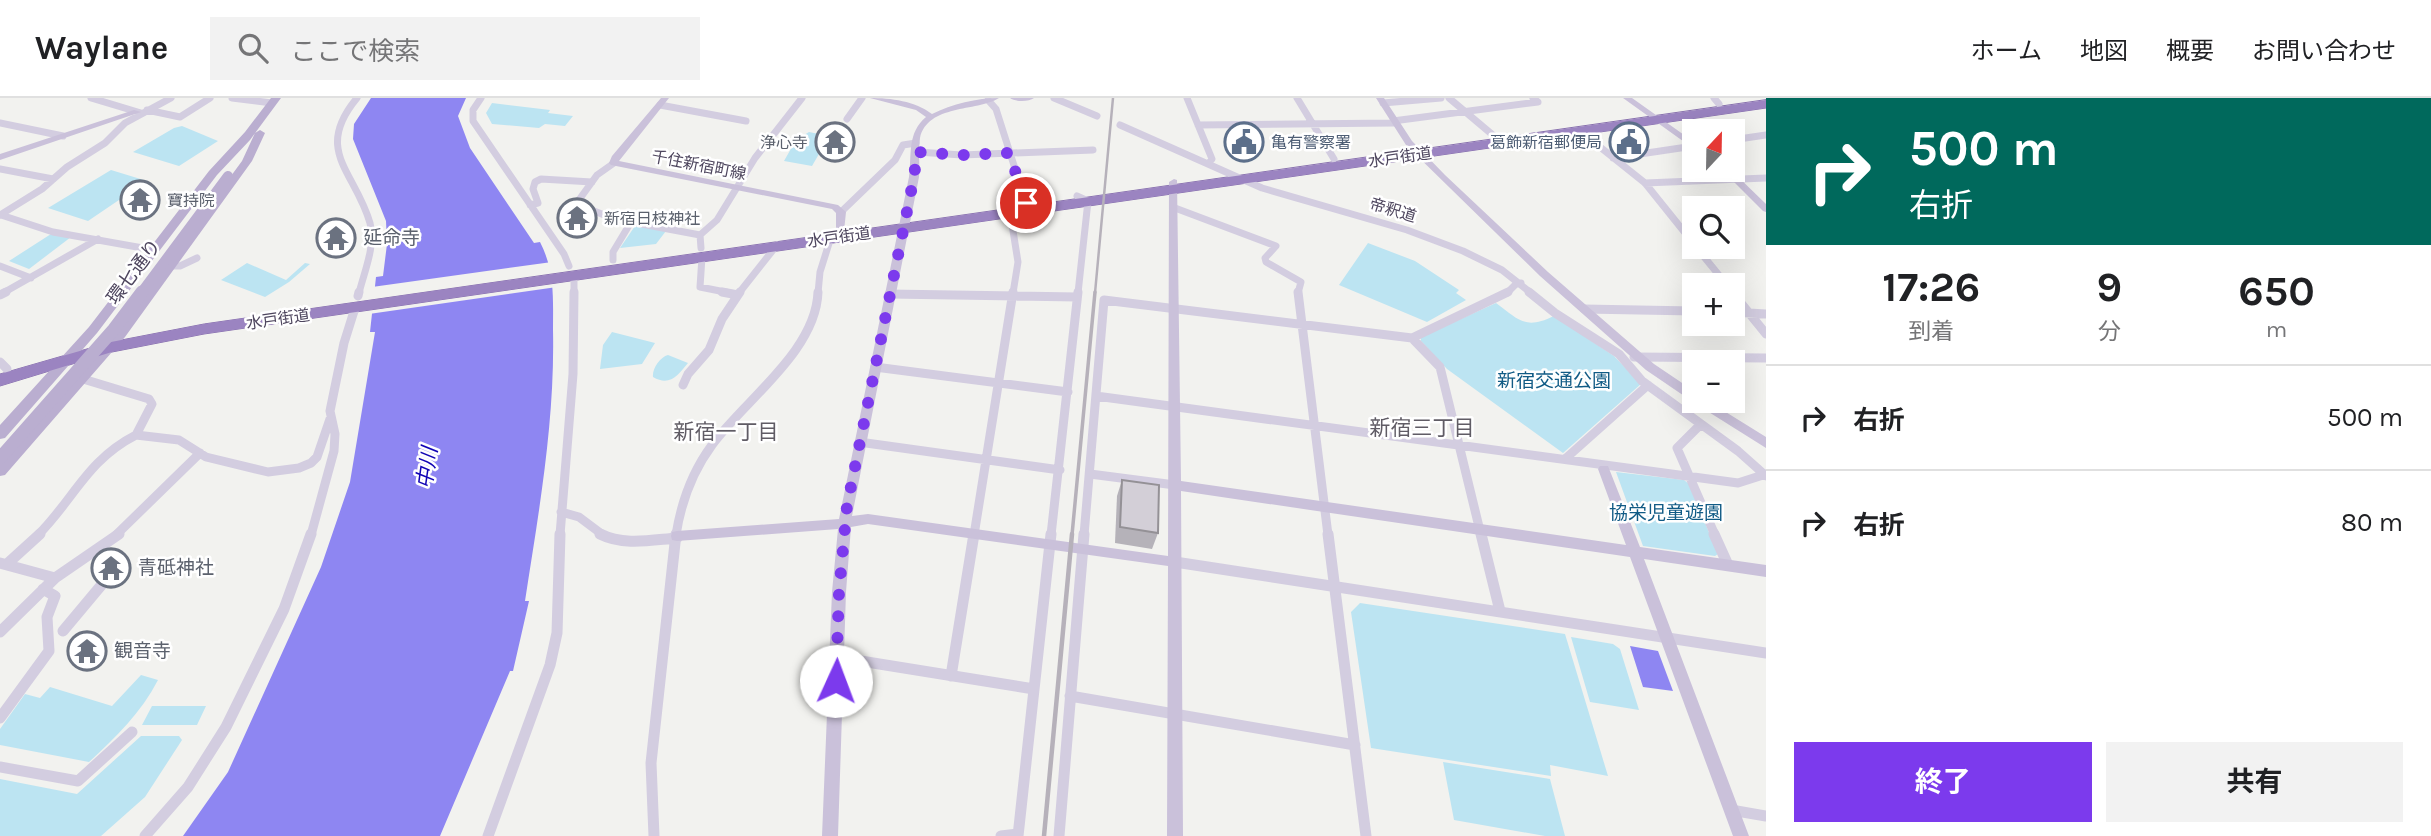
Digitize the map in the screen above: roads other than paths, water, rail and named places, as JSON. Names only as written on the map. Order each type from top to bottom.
[{"type":"highway","name":"水戸街道","points":[[903,224],[1026,203],[1082,198],[1415,151],[1580,131],[1717,101],[1765,98]]},
{"type":"highway","name":"水戸街道","points":[[1237,176],[1334,159],[1415,151],[1493,136],[1766,104]]},
{"type":"highway","name":"水戸街道","points":[[565,272],[613,260],[701,247],[1010,212],[1082,198]]},
{"type":"highway","name":"水戸街道","points":[[2,371],[116,340],[204,329],[565,272],[701,247],[778,245],[836,233]]},
{"type":"highway","name":"水戸街道","points":[[2,371],[32,370],[72,354]]},
{"type":"main road","name":"環七通り","points":[[0,458],[114,329],[255,133],[286,98]]},
{"type":"main road","points":[[874,98],[912,102],[932,117]]},
{"type":"main road","points":[[1014,98],[1030,98]]},
{"type":"main road","name":"環七通り","points":[[255,133],[274,101]]},
{"type":"main road","name":"千住新宿町線","points":[[662,101],[621,150],[614,163],[835,207],[841,212]]},
{"type":"main road","points":[[1653,117],[1682,138]]},
{"type":"main road","points":[[0,434],[115,302],[226,157],[255,133]]},
{"type":"main road","points":[[0,471],[66,399],[144,304],[247,161],[255,133]]},
{"type":"main road","name":"環七通り","points":[[0,444],[103,330],[223,176]]},
{"type":"main road","points":[[836,233],[841,212]]},
{"type":"main road","points":[[115,302],[113,311],[130,312],[144,304]]},
{"type":"main road","points":[[32,370],[44,375],[46,383]]},
{"type":"main road","points":[[34,397],[49,392],[61,393],[66,399]]},
{"type":"street","points":[[91,98],[142,112],[180,117],[210,98]]},
{"type":"street","points":[[1,215],[105,143],[125,123],[171,98]]},
{"type":"street","points":[[232,98],[274,101]]},
{"type":"street","points":[[4,564],[53,518],[60,504],[83,475],[120,442],[136,435],[179,440],[200,453],[229,464],[268,472],[299,468],[317,457],[331,418],[336,378],[362,302],[363,271],[369,260],[372,235],[370,224],[340,154],[336,136],[344,114],[357,98]]},
{"type":"street","points":[[481,98],[473,110],[473,121],[564,254],[575,327],[572,408],[561,512],[558,633],[550,666],[488,836]]},
{"type":"street","points":[[738,295],[700,287],[701,247],[734,188],[803,98]]},
{"type":"street","points":[[852,98],[860,98]]},
{"type":"street","points":[[847,119],[860,98]]},
{"type":"street","points":[[1054,98],[1097,116]]},
{"type":"street","points":[[1187,98],[1212,159],[1209,163]]},
{"type":"street","points":[[1297,98],[1334,159]]},
{"type":"street","points":[[1441,98],[1381,101],[1415,151],[1584,309],[1637,356],[1682,388]]},
{"type":"street","points":[[1449,98],[1493,136]]},
{"type":"street","points":[[1198,125],[1394,122],[1538,102],[1533,98]]},
{"type":"street","points":[[1627,98],[1653,117]]},
{"type":"street","points":[[830,836],[836,657],[845,522],[922,125],[932,117],[991,99],[1026,203]]},
{"type":"street","points":[[662,101],[746,121]]},
{"type":"street","points":[[0,157],[142,112]]},
{"type":"street","points":[[0,122],[63,136]]},
{"type":"street","name":"帝釈道","points":[[1120,125],[1274,193],[1374,220],[1454,247],[1502,270],[1555,313],[1623,358],[1648,385],[1738,450],[1765,474]]},
{"type":"street","points":[[1580,131],[1644,183],[1682,229]]},
{"type":"street","points":[[1745,138],[1766,135]]},
{"type":"street","points":[[841,212],[895,160],[903,145],[962,155],[1093,150]]},
{"type":"street","points":[[1613,158],[1682,148]]},
{"type":"street","points":[[614,163],[607,165],[576,204],[701,247]]},
{"type":"street","points":[[0,169],[53,179]]},
{"type":"street","points":[[1745,180],[1766,178]]},
{"type":"street","points":[[530,205],[538,203],[533,189],[541,179],[592,182]]},
{"type":"street","points":[[1644,183],[1682,182]]},
{"type":"street","points":[[1741,182],[1766,209]]},
{"type":"street","points":[[1174,185],[1175,836]]},
{"type":"street","points":[[1001,836],[1018,835],[1068,392],[1077,297],[1082,198]]},
{"type":"street","points":[[1175,208],[1276,246],[1265,258],[1266,262],[1301,282],[1298,293],[1366,836]]},
{"type":"street","points":[[951,676],[1018,262],[1010,212]]},
{"type":"street","points":[[1,215],[53,232],[154,250]]},
{"type":"street","points":[[613,260],[613,252],[631,222]]},
{"type":"street","points":[[654,836],[651,813],[653,755],[677,537],[690,483],[716,440],[797,344],[812,321],[819,301],[819,276],[836,233]]},
{"type":"street","points":[[0,295],[98,239]]},
{"type":"street","points":[[683,385],[688,374],[709,350],[722,319],[738,295],[778,245]]},
{"type":"street","points":[[171,266],[180,266],[197,258]]},
{"type":"street","points":[[1706,259],[1717,273]]},
{"type":"street","points":[[0,266],[31,278]]},
{"type":"street","points":[[1059,836],[1104,300],[1412,338],[1504,296],[1516,284],[1521,283]]},
{"type":"street","points":[[889,294],[1077,297]]},
{"type":"street","points":[[1745,307],[1766,334]]},
{"type":"street","points":[[1584,309],[1682,311]]},
{"type":"street","points":[[1745,313],[1766,314]]},
{"type":"street","points":[[1412,338],[1440,368],[1500,611]]},
{"type":"street","points":[[1623,358],[1766,358]]},
{"type":"street","points":[[875,367],[1068,392]]},
{"type":"street","points":[[83,379],[149,399],[152,404],[136,435]]},
{"type":"street","points":[[1565,459],[1648,385]]},
{"type":"street","points":[[1096,396],[1459,444],[1603,467],[1738,483],[1765,474]]},
{"type":"street","points":[[1720,413],[1763,439]]},
{"type":"street","points":[[145,836],[188,787],[226,727],[284,609],[309,541],[334,451],[335,434],[331,418]]},
{"type":"street","points":[[1701,424],[1677,448],[1728,565]]},
{"type":"street","points":[[859,442],[1060,470]]},
{"type":"street","points":[[0,632],[55,578],[124,530],[200,453]]},
{"type":"street","points":[[1603,467],[1741,836]]},
{"type":"street","points":[[1090,474],[1766,571]]},
{"type":"street","points":[[561,512],[576,514],[606,536],[617,539],[677,537],[868,519],[1051,543],[1766,653]]},
{"type":"street","points":[[4,564],[55,578]]},
{"type":"street","points":[[63,631],[104,582]]},
{"type":"street","points":[[0,718],[49,651],[47,617],[55,596],[43,589]]},
{"type":"street","points":[[836,657],[1034,689]]},
{"type":"street","points":[[1070,696],[1355,745]]},
{"type":"street","points":[[0,767],[78,781],[132,732]]},
{"type":"street","points":[[1731,810],[1766,816]]},
{"type":"water","name":"中川","points":[[371,98],[466,98],[458,116],[470,148],[534,243],[540,242],[548,263],[553,307],[549,432],[525,601],[529,601],[513,671],[510,671],[440,836],[183,836],[228,772],[321,567],[350,482],[375,332],[370,332],[376,277],[383,276],[387,244],[386,221],[353,139],[354,124]]},
{"type":"water","points":[[1630,646],[1658,651],[1673,691],[1643,687]]},
{"type":"railway","points":[[1095,293],[1113,98]]},
{"type":"railway","points":[[1072,535],[1095,292]]},
{"type":"railway","points":[[1044,836],[1072,534]]},
{"type":"place","name":"浄心寺","points":[[835,142]]},
{"type":"place","name":"亀有警察署","points":[[1244,142]]},
{"type":"place","name":"葛飾新宿郵便局","points":[[1629,142]]},
{"type":"place","name":"寶持院","points":[[140,200]]},
{"type":"place","name":"新宿日枝神社","points":[[577,218]]},
{"type":"place","name":"延命寺","points":[[336,238]]},
{"type":"place","name":"青砥神社","points":[[111,568]]},
{"type":"place","name":"観音寺","points":[[87,651]]},
{"type":"district","name":"新宿三丁目","points":[[1422,428]]},
{"type":"district","name":"新宿一丁目","points":[[726,432]]},
{"type":"park label","name":"新宿交通公園","points":[[1554,381]]},
{"type":"park label","name":"協栄児童遊園","points":[[1666,513]]}]
